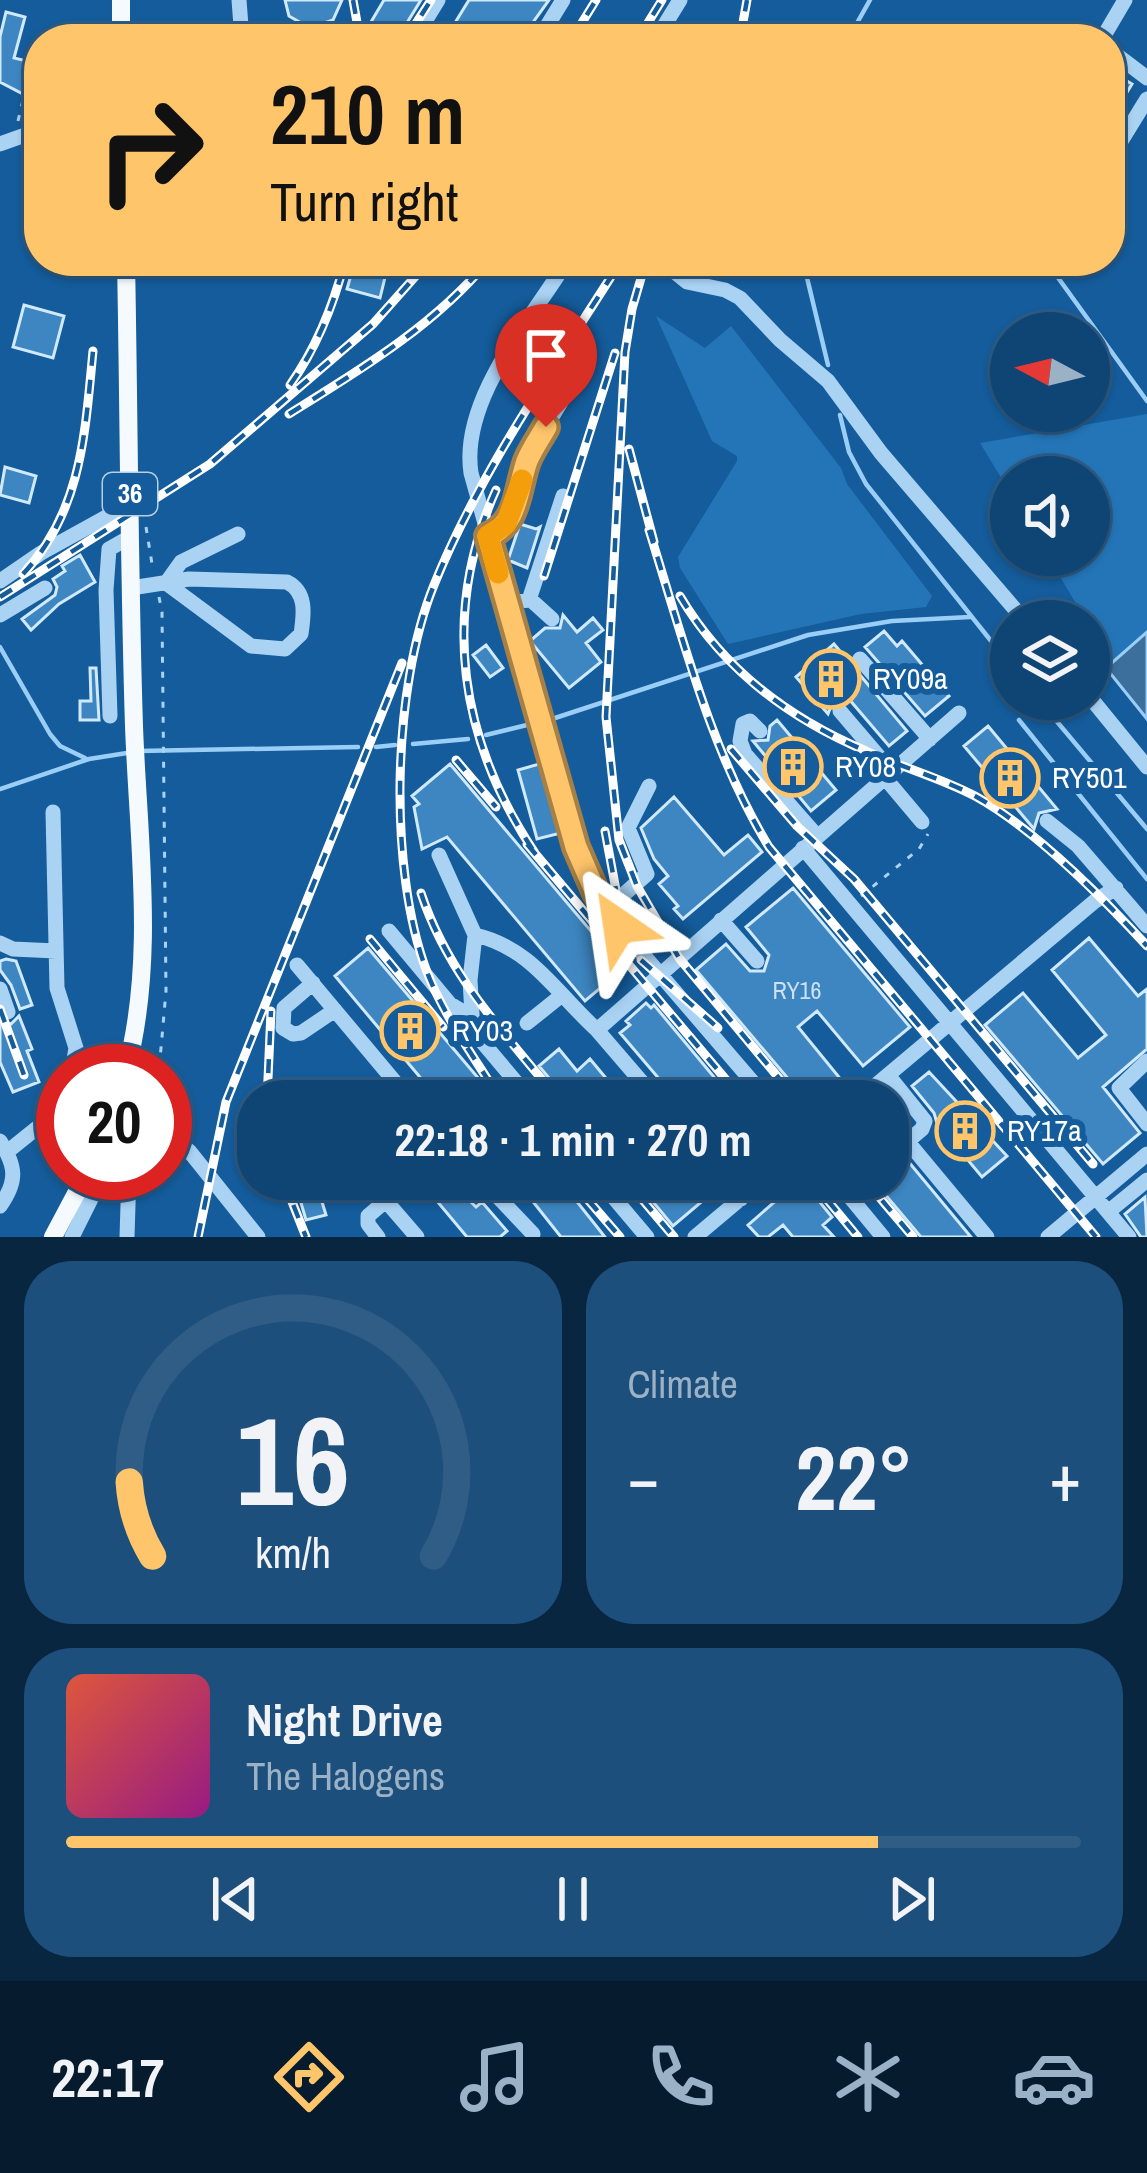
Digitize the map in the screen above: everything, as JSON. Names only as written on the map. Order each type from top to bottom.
[{"type":"main road","name":"36","points":[[126,276],[130,504],[138,531],[131,588],[142,933],[131,1044]]},
{"type":"main road","points":[[53,1237],[72,1200]]},
{"type":"street","points":[[1125,135],[1147,99]]},
{"type":"street","points":[[0,144],[24,136]]},
{"type":"street","points":[[558,276],[490,383],[473,423],[470,466],[576,847],[606,910],[751,1080]]},
{"type":"street","points":[[676,276],[740,298],[829,381],[881,453],[1007,600]]},
{"type":"street","points":[[488,536],[510,518],[528,459],[561,402]]},
{"type":"street","points":[[529,600],[563,496]]},
{"type":"street","points":[[0,581],[40,553],[130,504]]},
{"type":"street","points":[[110,716],[106,590],[110,549],[138,531]]},
{"type":"street","points":[[161,584],[181,562],[238,534]]},
{"type":"street","points":[[131,588],[161,584],[199,579],[287,582],[302,597],[301,634],[285,649],[257,649],[161,584]]},
{"type":"street","points":[[0,615],[45,588]]},
{"type":"street","points":[[98,616],[106,590]]},
{"type":"street","points":[[506,602],[529,600],[552,619]]},
{"type":"street","points":[[860,659],[930,739]]},
{"type":"street","points":[[840,711],[922,822]]},
{"type":"street","points":[[597,1030],[959,713]]},
{"type":"street","points":[[1109,720],[1147,767]]},
{"type":"street","points":[[760,731],[750,721],[743,724],[740,740],[745,754],[850,904],[1129,1237]]},
{"type":"street","points":[[606,910],[647,874],[628,828],[649,786]]},
{"type":"street","points":[[52,812],[58,995],[75,1044]]},
{"type":"street","points":[[1047,820],[1078,846],[1147,926]]},
{"type":"street","points":[[439,855],[475,935],[470,1016],[478,1037],[514,1080]]},
{"type":"street","points":[[882,1080],[1115,888]]},
{"type":"street","points":[[721,920],[757,961]]},
{"type":"street","points":[[389,931],[450,1004],[470,1016]]},
{"type":"street","points":[[475,935],[502,942],[524,955],[640,1080]]},
{"type":"street","points":[[0,943],[13,949],[56,951]]},
{"type":"street","points":[[297,965],[393,1080]]},
{"type":"street","points":[[313,983],[284,1008],[283,1028],[301,1033],[335,1010]]},
{"type":"street","points":[[0,989],[8,1012]]},
{"type":"street","points":[[527,1023],[562,994]]},
{"type":"street","points":[[1147,1061],[1119,1088],[1147,1124]]},
{"type":"street","points":[[887,1075],[891,1080]]},
{"type":"street","points":[[909,1102],[925,1121],[909,1140]]},
{"type":"street","points":[[0,1206],[14,1179],[3,1146],[36,1125]]},
{"type":"street","points":[[909,1142],[988,1237]]},
{"type":"street","points":[[192,1154],[258,1237]]},
{"type":"street","points":[[1048,1237],[1147,1154]]},
{"type":"street","points":[[1108,1212],[1147,1180]]},
{"type":"street","points":[[71,1237],[90,1200]]},
{"type":"street","points":[[127,1237],[128,1200]]},
{"type":"street","points":[[378,1237],[367,1219],[385,1200],[417,1237]]},
{"type":"street","points":[[501,1200],[533,1234]]},
{"type":"street","points":[[616,1200],[647,1237]]},
{"type":"street","points":[[695,1237],[740,1200]]},
{"type":"street","points":[[853,1200],[884,1237]]},
{"type":"path","points":[[18,138],[23,100]]},
{"type":"path","points":[[138,531],[161,584],[166,992],[161,1044]]},
{"type":"path","points":[[850,904],[919,848],[928,836],[922,822]]},
{"type":"shaded area","points":[[656,316],[705,348],[731,326],[932,596],[926,607],[861,614],[728,644],[680,568],[678,557],[737,456],[712,441]]},
{"type":"shaded area","points":[[1147,414],[1147,722],[1110,660],[1110,600],[1074,600],[1060,576],[1110,576],[1110,456],[990,459],[980,443],[1043,432],[1110,432],[1110,420]]},
{"type":"shaded area","points":[[1147,632],[1147,719],[1110,673],[1110,664]]},
{"type":"building","points":[[285,0],[342,0],[333,20],[322,24],[303,24],[289,16]]},
{"type":"building","points":[[384,0],[421,0],[406,24],[370,24]]},
{"type":"building","points":[[469,0],[549,0],[532,24],[454,24]]},
{"type":"building","points":[[6,12],[25,17],[14,58],[24,60],[24,94],[0,82],[0,37]]},
{"type":"building","points":[[351,276],[385,276],[380,298],[347,289]]},
{"type":"building","points":[[24,305],[64,316],[53,358],[13,347]]},
{"type":"building","points":[[5,467],[36,476],[29,503],[0,495]]},
{"type":"building","points":[[520,524],[540,527],[527,568],[508,560]]},
{"type":"building","points":[[80,555],[95,582],[59,604],[31,630],[22,619],[55,595],[53,579],[65,571],[62,566]]},
{"type":"building","points":[[563,615],[577,632],[593,618],[603,630],[586,643],[601,662],[569,688],[530,641],[545,628],[560,628]]},
{"type":"building","points":[[884,631],[897,646],[902,641],[949,696],[925,716],[865,647]]},
{"type":"building","name":"RY09a","points":[[834,644],[907,731],[889,746],[848,698],[833,701],[828,714],[796,677]]},
{"type":"building","points":[[486,645],[503,668],[490,677],[473,655]]},
{"type":"building","points":[[90,668],[96,668],[99,720],[80,720],[80,701],[91,701]]},
{"type":"building","name":"RY08","points":[[777,720],[836,790],[811,811],[753,741],[768,740],[770,726]]},
{"type":"building","name":"RY501","points":[[988,726],[1057,809],[1039,813],[1034,829],[964,746]]},
{"type":"building","points":[[450,764],[623,969],[585,1001],[447,837],[422,849],[414,807],[419,804],[412,796]]},
{"type":"building","points":[[539,764],[561,833],[537,839],[518,770]]},
{"type":"building","points":[[674,797],[724,855],[748,835],[762,852],[683,919],[659,884],[668,876],[654,859],[641,828]]},
{"type":"building","points":[[793,888],[910,1027],[863,1066],[817,1011],[798,1027],[841,1080],[789,1080],[696,970],[726,944],[750,971],[764,971],[769,955],[746,927]]},
{"type":"building","points":[[1089,938],[1138,996],[1147,989],[1147,1049],[1103,1087],[1140,1133],[1103,1164],[985,1025],[1023,993],[1078,1058],[1106,1035],[1052,970]]},
{"type":"building","name":"RY03","points":[[368,948],[480,1080],[422,1080],[335,976]]},
{"type":"building","points":[[0,961],[16,961],[32,1005],[20,1009],[0,970]]},
{"type":"building","points":[[646,1003],[651,1008],[654,1005],[716,1080],[660,1080],[620,1033],[630,1025],[626,1021]]},
{"type":"building","points":[[19,1016],[36,1074],[36,1083],[13,1092],[0,1062],[0,1021],[11,1024]]},
{"type":"building","points":[[559,1049],[577,1071],[590,1059],[608,1080],[551,1080],[539,1066]]},
{"type":"building","name":"RY17a","points":[[929,1072],[1007,1156],[982,1177],[912,1086]]},
{"type":"building","points":[[909,1162],[971,1237],[921,1237],[890,1200],[909,1200]]},
{"type":"building","points":[[1145,1197],[1147,1237],[1141,1237],[1125,1214]]},
{"type":"building","points":[[300,1200],[321,1200],[326,1215],[306,1220]]},
{"type":"building","points":[[436,1200],[469,1200],[476,1207],[482,1202],[507,1231],[500,1237],[467,1237]]},
{"type":"building","points":[[532,1200],[576,1200],[605,1237],[561,1237]]},
{"type":"building","points":[[651,1200],[704,1200],[673,1226]]},
{"type":"building","points":[[777,1200],[818,1200],[832,1217],[823,1225],[834,1237],[793,1237],[783,1225],[768,1237],[759,1237],[748,1225]]},
{"type":"waterway","points":[[856,24],[870,0]]},
{"type":"waterway","points":[[807,276],[828,365]]},
{"type":"waterway","points":[[1057,276],[1147,401]]},
{"type":"waterway","points":[[840,415],[849,452],[866,484],[990,640]]},
{"type":"waterway","points":[[552,719],[808,635],[892,621],[970,617]]},
{"type":"waterway","points":[[0,647],[50,734],[60,746],[85,758]]},
{"type":"waterway","points":[[1019,720],[1147,879]]},
{"type":"waterway","points":[[1056,720],[1147,829]]},
{"type":"waterway","points":[[486,735],[531,724]]},
{"type":"waterway","points":[[413,744],[468,739]]},
{"type":"waterway","points":[[376,747],[395,745]]},
{"type":"waterway","points":[[138,751],[358,747]]},
{"type":"waterway","points":[[0,789],[89,759],[127,753]]},
{"type":"railway","points":[[353,0],[357,24]]},
{"type":"railway","points":[[416,24],[431,0]]},
{"type":"railway","points":[[581,24],[596,0]]},
{"type":"railway","points":[[647,24],[662,0]]},
{"type":"railway","points":[[743,24],[747,0]]},
{"type":"railway","points":[[290,385],[323,326],[340,276]]},
{"type":"railway","points":[[0,597],[210,464],[373,324],[416,276]]},
{"type":"railway","points":[[289,414],[420,326],[474,276]]},
{"type":"railway","points":[[488,1080],[440,1001],[414,930],[401,831],[400,778],[410,674],[434,585],[473,501],[611,276]]},
{"type":"railway","points":[[642,276],[625,352],[606,717],[619,840],[637,886],[679,958],[781,1080]]},
{"type":"railway","points":[[23,574],[43,550],[69,497],[83,441],[93,351]]},
{"type":"railway","points":[[544,576],[615,353]]},
{"type":"railway","points":[[629,449],[654,542]]},
{"type":"railway","points":[[496,490],[468,584],[466,676],[489,767],[535,853]]},
{"type":"railway","points":[[649,530],[714,733],[769,847],[1096,1237]]},
{"type":"railway","points":[[680,596],[716,646],[784,707],[837,738],[962,790],[997,810],[1066,865],[1147,946]]},
{"type":"railway","points":[[198,1237],[226,1102],[402,663]]},
{"type":"railway","points":[[731,749],[797,826],[854,879],[1093,1164]]},
{"type":"railway","points":[[456,760],[496,807]]},
{"type":"railway","points":[[605,831],[616,890]]},
{"type":"railway","points":[[527,844],[726,1080]]},
{"type":"railway","points":[[421,893],[463,978],[542,1080]]},
{"type":"railway","points":[[370,939],[443,1027]]},
{"type":"railway","points":[[641,960],[718,1028]]},
{"type":"railway","points":[[0,1009],[24,1075]]},
{"type":"railway","points":[[268,1080],[271,1011]]},
{"type":"railway","points":[[291,1200],[306,1237]]},
{"type":"railway","points":[[588,1200],[620,1237]]},
{"type":"railway","points":[[643,1200],[674,1237]]},
{"type":"railway","points":[[827,1200],[858,1237]]},
{"type":"railway","points":[[882,1200],[913,1237]]},
{"type":"slow traffic","points":[[498,573],[488,536],[506,524],[522,480]]},
{"type":"place","name":"RY09a","points":[[831,679]]},
{"type":"place","name":"RY08","points":[[793,767]]},
{"type":"place","name":"RY501","points":[[1010,778]]},
{"type":"place","name":"RY03","points":[[410,1031]]},
{"type":"place","name":"RY17a","points":[[965,1131]]},
{"type":"route","points":[[546,427],[528,459],[510,518],[488,536],[576,847],[596,893],[619,926]]}]
